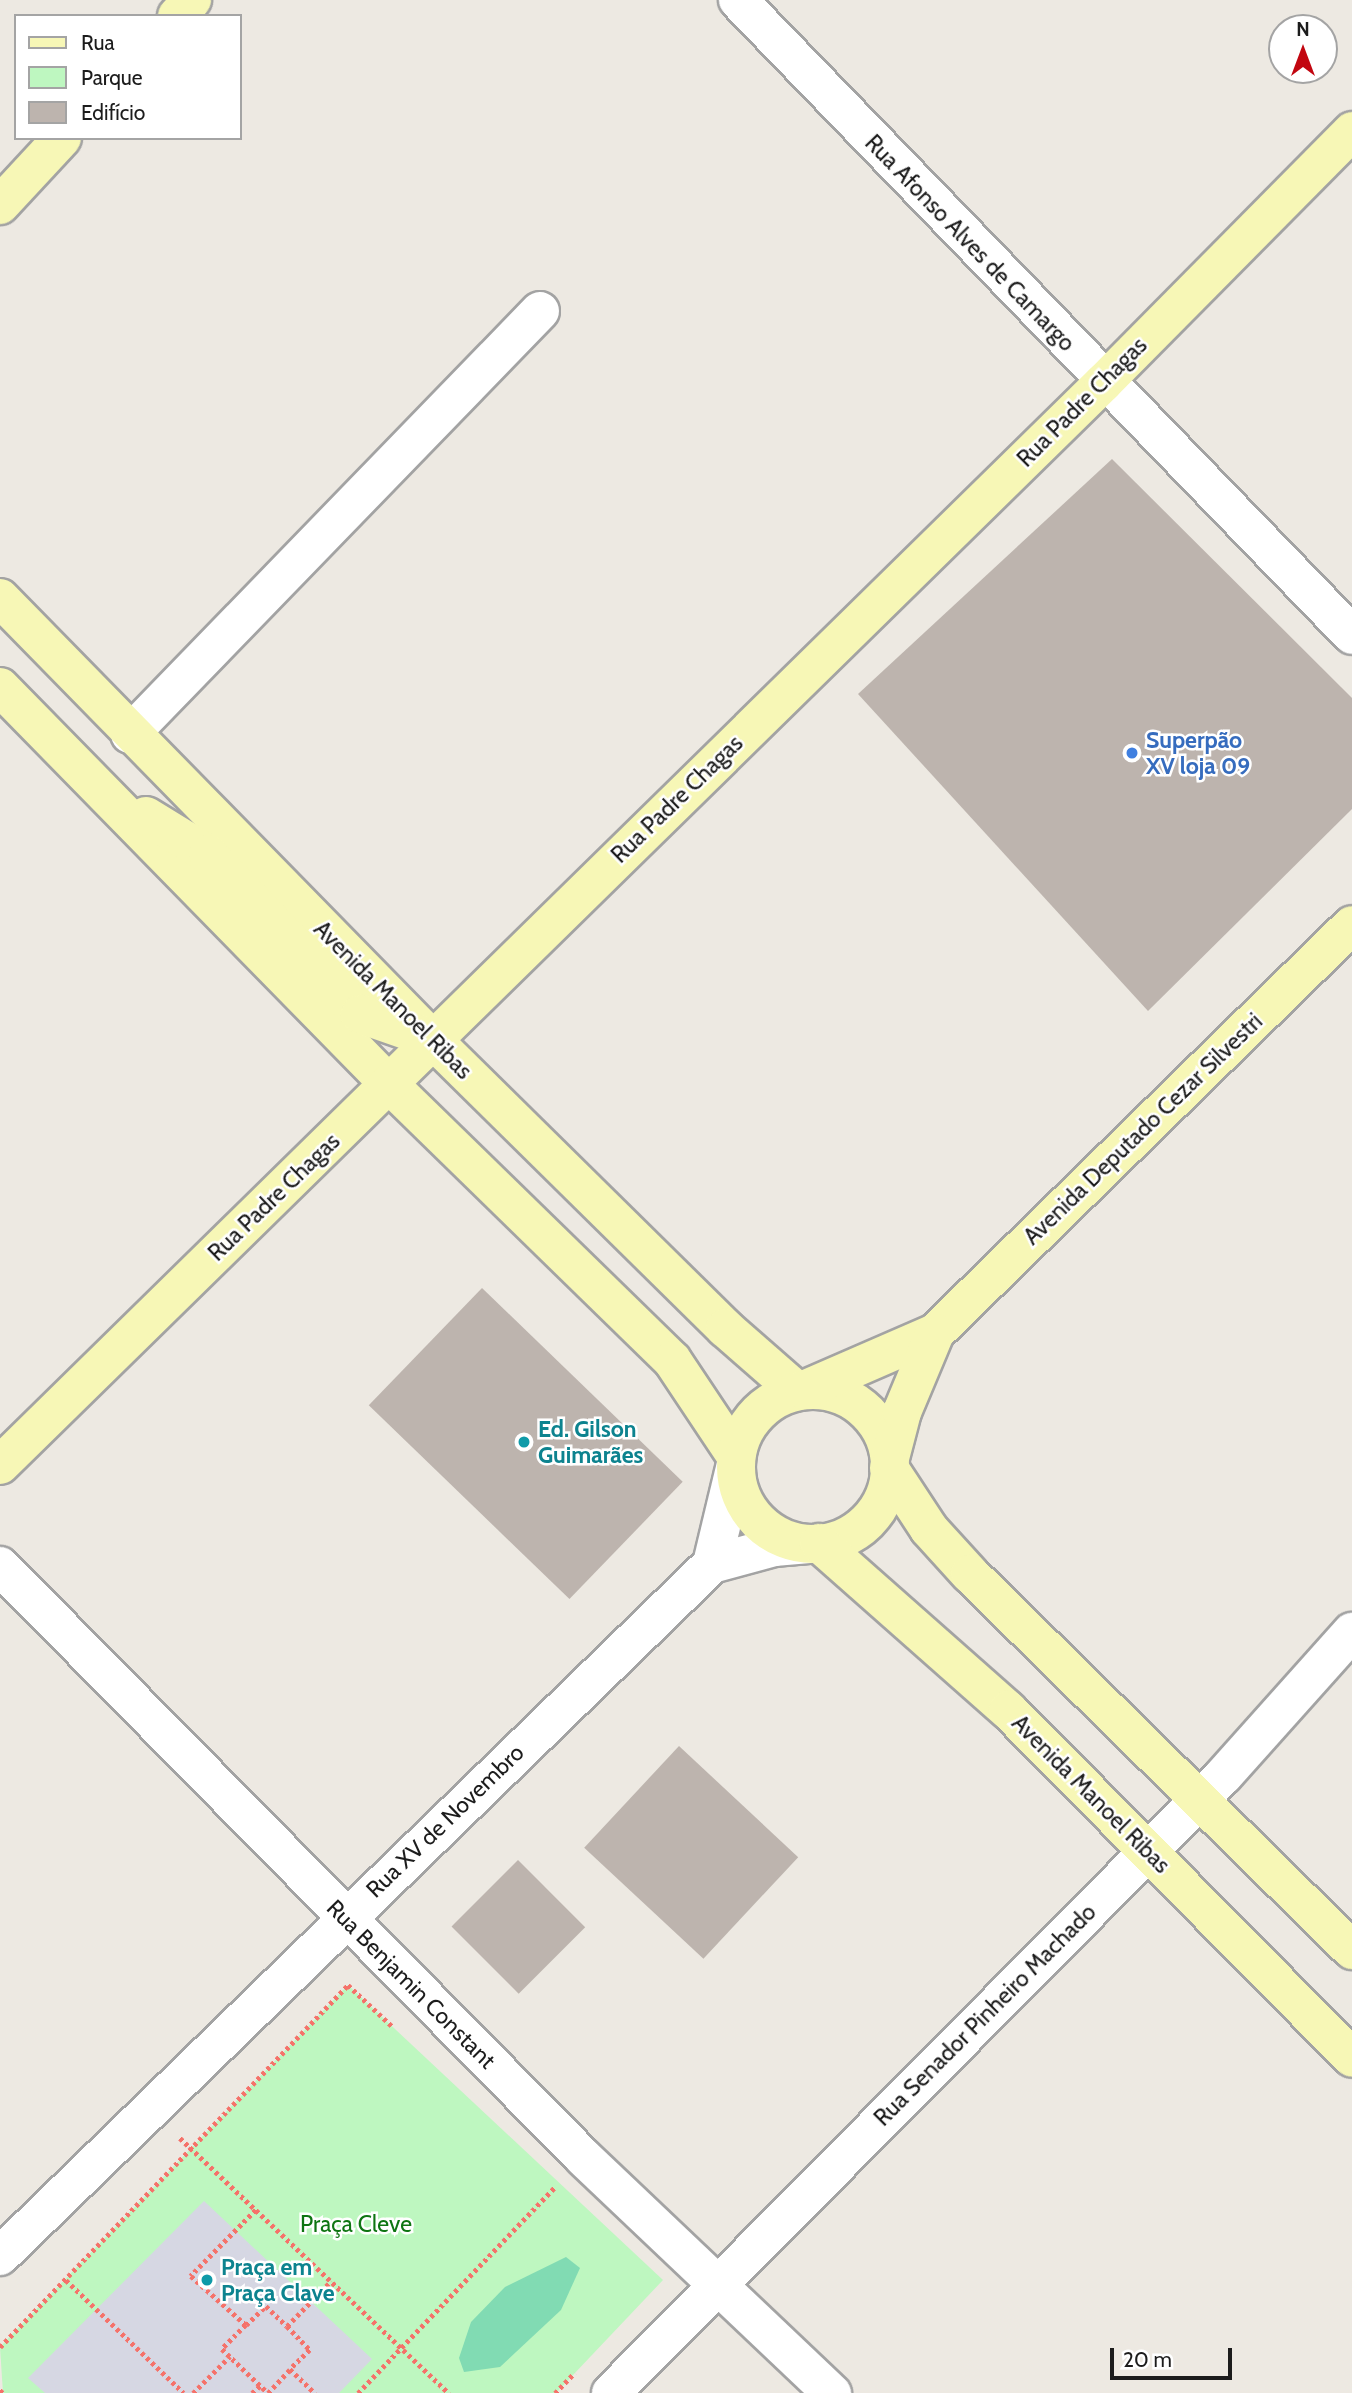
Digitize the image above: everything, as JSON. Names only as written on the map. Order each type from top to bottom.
[{"type":"main road","points":[[179,14],[192,0]]},
{"type":"main road","name":"Rua Padre Chagas","points":[[0,1465],[1104,382],[1352,131]]},
{"type":"main road","points":[[0,205],[60,140]]},
{"type":"main road","name":"Avenida Manoel Ribas","points":[[0,598],[125,729],[432,1040],[725,1328],[801,1391]]},
{"type":"main road","points":[[0,631],[42,675],[125,729]]},
{"type":"main road","points":[[0,687],[389,1084],[672,1360],[736,1462]]},
{"type":"main road","points":[[94,783],[208,854],[360,1014],[432,1040]]},
{"type":"main road","name":"Avenida Deputado Cezar Silvestri","points":[[801,1391],[935,1333],[1352,925]]},
{"type":"main road","name":"Avenida Deputado Cezar Silvestri","points":[[890,1463],[902,1412],[935,1333]]},
{"type":"main road","points":[[890,1463],[878,1509],[860,1528],[836,1541],[814,1544],[776,1534],[749,1512],[739,1491],[736,1462],[747,1425],[762,1408],[801,1391],[852,1399],[870,1415],[884,1435],[890,1463],[929,1528],[970,1574],[1202,1798],[1352,1950]]},
{"type":"main road","name":"Avenida Manoel Ribas","points":[[814,1544],[930,1636],[1147,1850],[1352,2059]]},
{"type":"street","name":"Rua Afonso Alves de Camargo","points":[[737,0],[1104,382],[1352,635]]},
{"type":"street","points":[[125,729],[540,311]]},
{"type":"street","points":[[736,1462],[712,1564],[774,1547],[814,1544]]},
{"type":"street","name":"Rua XV de Novembro","points":[[0,2256],[344,1917],[712,1564]]},
{"type":"street","name":"Rua Benjamin Constant","points":[[0,1566],[344,1917],[716,2286],[832,2393]]},
{"type":"street","name":"Rua Senador Pinheiro Machado","points":[[611,2393],[1147,1850],[1202,1798],[1352,1632]]},
{"type":"path","points":[[0,2347],[193,2151],[348,1985],[399,2032]]},
{"type":"path","points":[[149,2109],[449,2393]]},
{"type":"path","points":[[549,2174],[569,2192]]},
{"type":"path","points":[[358,2393],[559,2183]]},
{"type":"path","points":[[246,2325],[191,2276],[256,2210]]},
{"type":"path","points":[[66,2280],[184,2393]]},
{"type":"path","points":[[287,2326],[331,2281]]},
{"type":"path","points":[[266,2306],[310,2350],[268,2393],[222,2349],[246,2325],[266,2306]]},
{"type":"path","points":[[193,2393],[230,2356]]},
{"type":"path","points":[[555,2393],[582,2365]]},
{"type":"path","points":[[290,2369],[315,2393]]},
{"type":"path","points":[[252,2393],[260,2386]]},
{"type":"green space","name":"Praça Cleve","points":[[348,1985],[663,2280],[556,2393],[3,2393],[0,2347]]},
{"type":"green space","points":[[566,2257],[580,2268],[561,2310],[500,2367],[464,2372],[459,2358],[471,2322],[505,2287]]},
{"type":"shaded area","name":"Praça em Praça Clave","points":[[204,2201],[372,2359],[339,2393],[45,2393],[28,2378]]},
{"type":"building","name":"Superpão XV loja 09","points":[[1112,459],[1352,698],[1352,809],[1148,1011],[858,694]]},
{"type":"building","name":"Ed. Gilson Guimarães","points":[[482,1288],[683,1482],[569,1599],[369,1405]]},
{"type":"building","points":[[679,1746],[798,1857],[703,1959],[584,1848]]},
{"type":"building","points":[[518,1860],[585,1927],[519,1994],[452,1926]]},
{"type":"place","name":"Superpão XV loja 09","points":[[1132,753]]},
{"type":"place","name":"Ed. Gilson Guimarães","points":[[524,1442]]},
{"type":"place","name":"Praça em Praça Clave","points":[[207,2280]]}]
